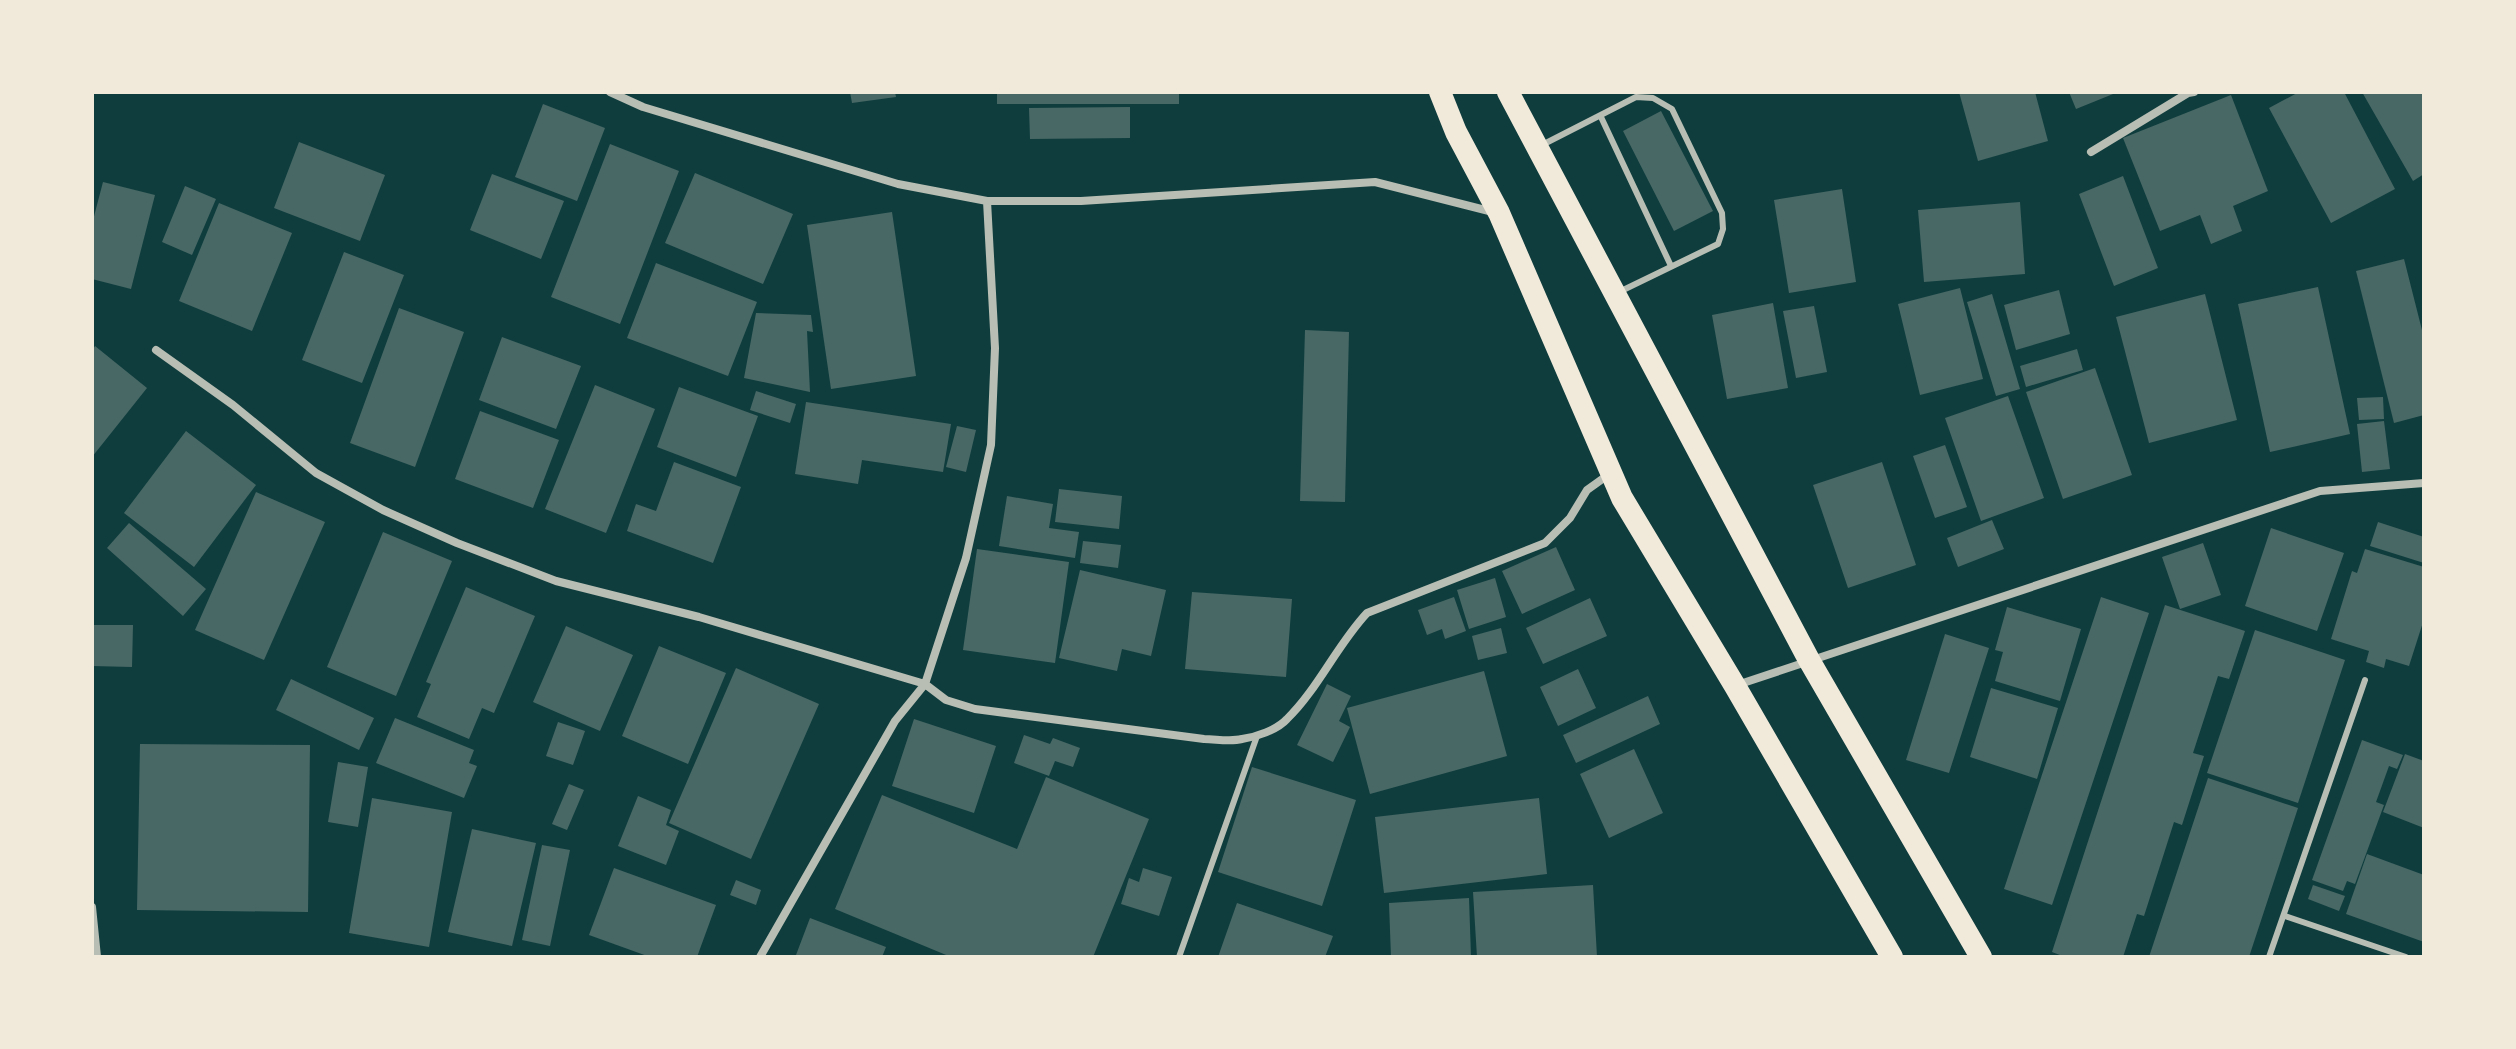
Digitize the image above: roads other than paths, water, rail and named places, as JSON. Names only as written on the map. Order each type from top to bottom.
[{"type":"highway","points":[[1440,92],[1456,132],[1499,213],[1622,498],[1892,957]]},
{"type":"highway","points":[[1508,92],[1809,660],[1981,957]]},
{"type":"street","points":[[610,92],[643,107],[898,184],[987,201],[1081,201],[1375,182],[1499,213]]},
{"type":"street","points":[[2091,152],[2194,92]]},
{"type":"street","points":[[760,957],[895,721],[925,684],[966,558],[991,445],[995,348],[987,201]]},
{"type":"street","points":[[156,350],[233,405],[316,473],[383,510],[457,543],[556,581],[699,617],[925,684],[946,700],[975,709],[1204,739],[1238,740],[1257,736],[1286,721],[1328,666],[1348,633],[1367,613],[1545,543],[1570,518],[1587,490],[1608,475],[1622,498]]},
{"type":"street","points":[[1735,686],[2320,491],[2424,483]]},
{"type":"street","points":[[92,907],[97,957]]},
{"type":"lane","points":[[1537,147],[1636,97],[1653,98],[1672,109],[1722,213],[1723,229],[1718,244],[1614,294]]},
{"type":"lane","points":[[1601,117],[1671,266]]},
{"type":"lane","points":[[2269,957],[2365,680]]},
{"type":"lane","points":[[1179,957],[1257,736]]},
{"type":"lane","points":[[2285,916],[2406,957]]}]
